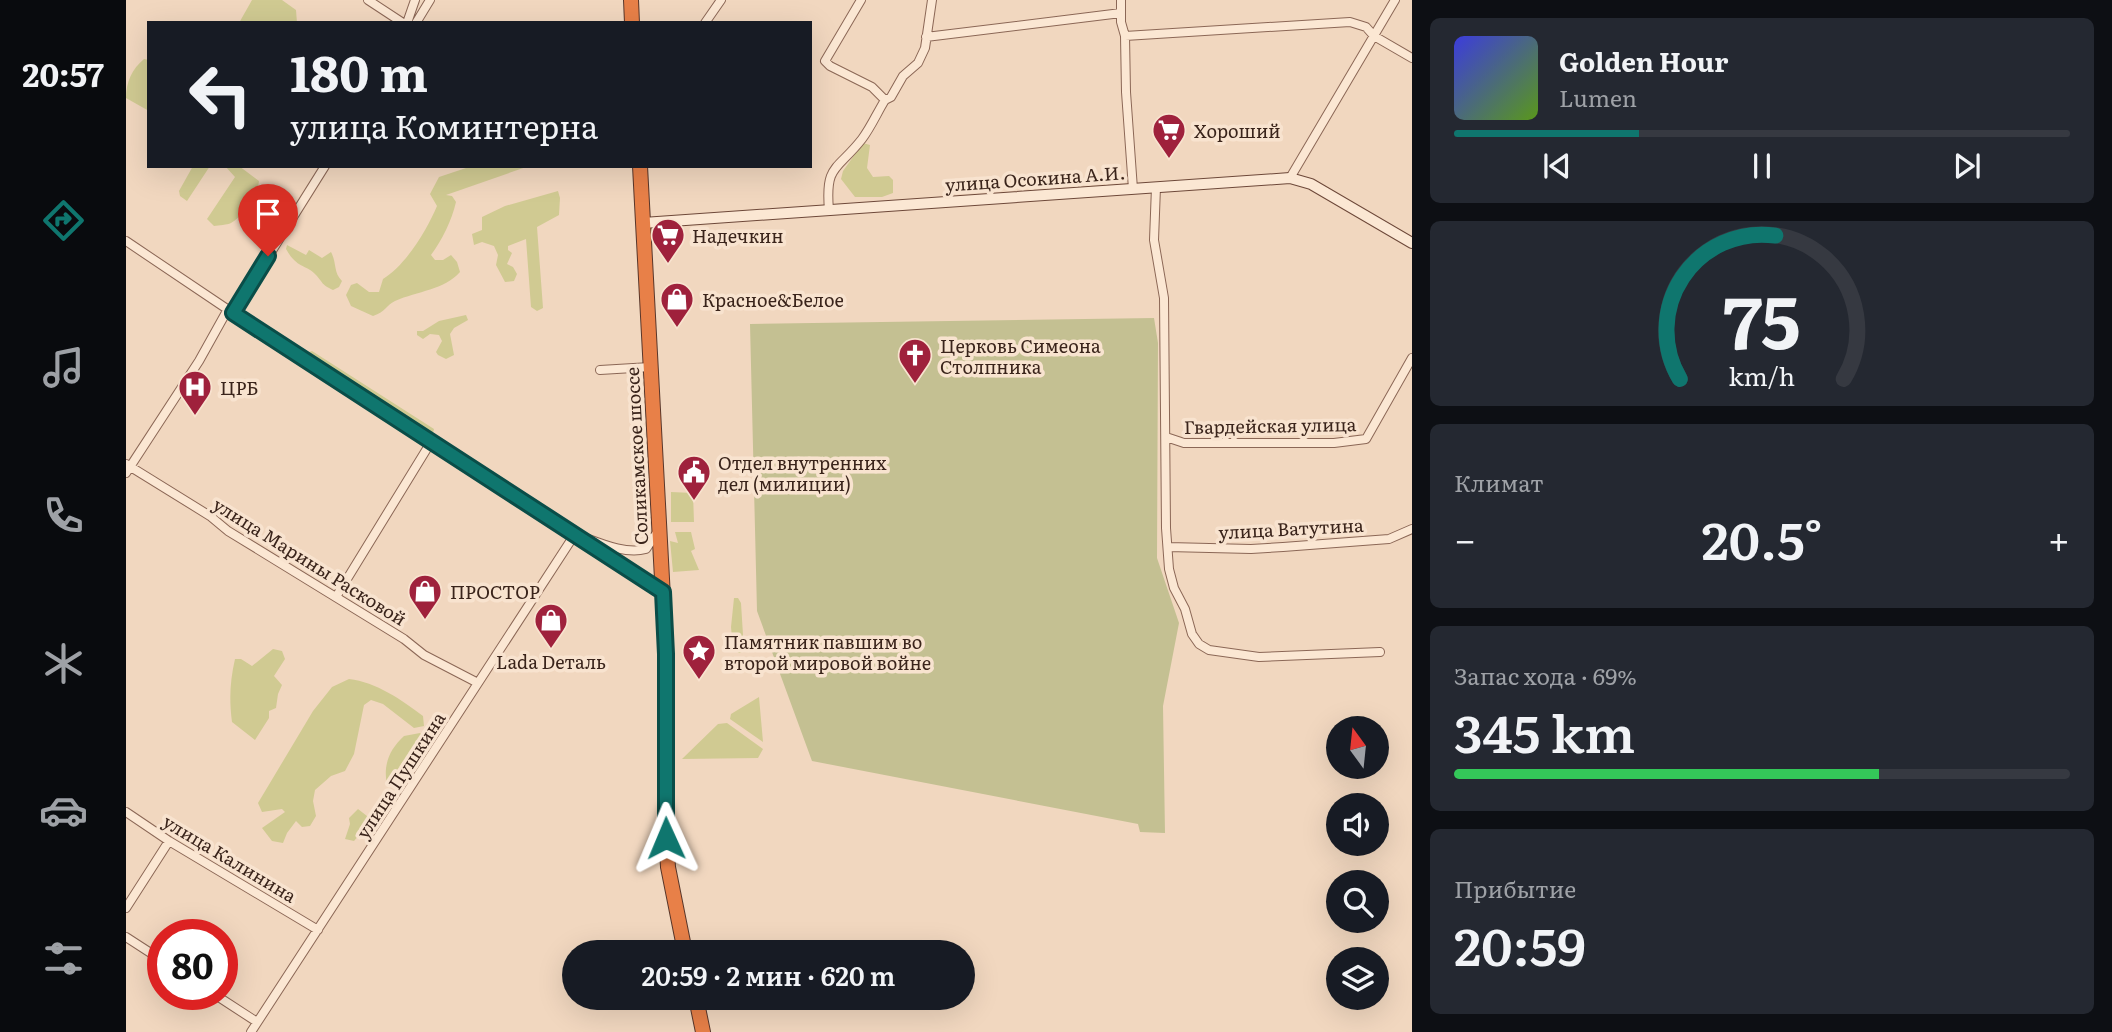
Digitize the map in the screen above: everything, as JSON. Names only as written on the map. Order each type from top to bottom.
[{"type":"highway","points":[[631,0],[632,21]]},
{"type":"highway","name":"Соликамское шоссе","points":[[640,168],[666,654],[666,838],[668,867],[683,940]]},
{"type":"highway","points":[[698,1010],[704,1032]]},
{"type":"street","points":[[368,0],[402,21]]},
{"type":"street","points":[[406,21],[415,0]]},
{"type":"street","points":[[417,21],[430,0]]},
{"type":"street","points":[[706,21],[721,0]]},
{"type":"street","points":[[861,0],[825,61],[872,87],[884,100]]},
{"type":"street","points":[[829,210],[827,186],[830,177],[839,163],[862,139],[884,100],[891,97],[903,76],[918,63],[925,48],[932,0]]},
{"type":"street","points":[[1121,0],[1133,189]]},
{"type":"street","points":[[1290,178],[1395,0]]},
{"type":"street","points":[[926,37],[1121,13]]},
{"type":"street","points":[[1125,36],[1350,22],[1366,27],[1374,36],[1412,58]]},
{"type":"street","points":[[127,468],[324,168]]},
{"type":"street","name":"улица Осокина А.И.","points":[[643,223],[1290,178],[1311,184],[1412,243]]},
{"type":"street","points":[[1156,187],[1154,240],[1164,298],[1166,528],[1169,569],[1192,634],[1199,644],[1209,650],[1259,657],[1380,652]]},
{"type":"street","points":[[126,241],[663,592]]},
{"type":"street","name":"Гвардейская улица","points":[[1166,437],[1184,443],[1334,443],[1366,439],[1412,358]]},
{"type":"street","points":[[600,370],[650,367]]},
{"type":"street","points":[[336,597],[431,442]]},
{"type":"street","name":"улица Марины Расковой","points":[[127,468],[210,516],[228,531],[424,655],[478,683]]},
{"type":"street","points":[[575,534],[626,551],[638,551],[646,549],[653,541],[660,524]]},
{"type":"street","name":"улица Ватутина","points":[[1168,547],[1251,549],[1309,545],[1389,539],[1412,529]]},
{"type":"street","name":"улица Пушкина","points":[[251,1032],[575,534]]},
{"type":"street","name":"улица Калинина","points":[[126,811],[169,841],[318,930]]},
{"type":"street","points":[[126,908],[169,841]]},
{"type":"street","points":[[126,937],[147,951]]},
{"type":"street","points":[[238,1010],[257,1022]]},
{"type":"shaded area","points":[[252,0],[282,0],[296,10],[297,21],[240,21]]},
{"type":"shaded area","points":[[144,59],[147,60],[147,110],[126,98],[130,76]]},
{"type":"shaded area","points":[[863,143],[870,145],[867,168],[873,177],[889,176],[893,180],[893,193],[882,197],[855,197],[841,179],[843,171]]},
{"type":"shaded area","points":[[192,168],[209,168],[187,201],[180,196],[179,191]]},
{"type":"shaded area","points":[[227,168],[242,168],[259,181],[256,192],[236,220],[214,226],[207,219],[235,177]]},
{"type":"shaded area","points":[[466,168],[523,168],[446,195],[452,196],[456,202],[446,230],[431,255],[435,260],[443,260],[451,255],[460,272],[454,278],[395,301],[373,316],[351,306],[346,295],[351,285],[357,283],[369,292],[379,292],[383,279],[414,247],[437,206],[430,194],[439,177]]},
{"type":"shaded area","points":[[558,191],[559,215],[537,227],[543,308],[537,311],[531,307],[526,239],[508,246],[512,253],[507,264],[513,267],[517,274],[514,281],[505,282],[496,265],[498,255],[494,246],[482,242],[474,245],[472,234],[482,230],[482,217],[505,206]]},
{"type":"shaded area","points":[[287,245],[306,255],[309,250],[322,258],[331,252],[337,274],[342,281],[339,287],[333,290],[324,285],[312,272],[294,260],[286,249]]},
{"type":"shaded area","points":[[466,315],[468,320],[454,328],[450,334],[454,355],[446,359],[436,352],[442,341],[439,335],[430,334],[423,339],[417,335],[417,331],[423,331],[439,321]]},
{"type":"shaded area","points":[[1154,318],[1158,343],[1157,558],[1179,623],[1163,706],[1165,833],[1140,832],[1138,824],[812,761],[757,611],[750,324]]},
{"type":"shaded area","points":[[312,351],[434,429],[433,433],[428,433],[309,356]]},
{"type":"shaded area","points":[[671,492],[693,493],[694,522],[671,522]]},
{"type":"shaded area","points":[[675,532],[691,532],[695,549],[691,551],[699,570],[673,572],[670,541],[678,543]]},
{"type":"shaded area","points":[[734,598],[738,598],[741,603],[744,651],[739,653],[733,649],[731,627]]},
{"type":"shaded area","points":[[273,649],[282,651],[285,659],[274,676],[282,685],[276,708],[269,711],[269,718],[255,740],[232,722],[230,698],[233,667],[235,659],[241,659],[252,666]]},
{"type":"shaded area","points":[[349,679],[369,684],[397,698],[423,716],[424,726],[414,728],[383,704],[371,700],[364,705],[354,754],[345,771],[331,776],[315,790],[313,801],[316,816],[310,826],[302,827],[296,821],[283,843],[272,841],[262,828],[285,812],[282,809],[262,812],[258,803],[313,711],[332,687]]},
{"type":"shaded area","points":[[759,697],[763,742],[730,719],[731,714]]},
{"type":"shaded area","points":[[727,723],[763,749],[758,758],[682,759],[718,724]]},
{"type":"shaded area","points":[[420,733],[424,736],[422,742],[394,784],[387,785],[388,758],[394,747],[404,736]]},
{"type":"shaded area","points":[[358,809],[367,816],[375,813],[379,817],[376,823],[366,827],[354,841],[345,839],[350,824],[349,818]]},
{"type":"place","name":"Хороший","points":[[1169,160]]},
{"type":"place","name":"Надечкин","points":[[668,265]]},
{"type":"place","name":"Красное&Белое","points":[[677,329]]},
{"type":"place","name":"Церковь Симеона Столпника","points":[[915,385]]},
{"type":"place","name":"ЦРБ","points":[[195,417]]},
{"type":"place","name":"Отдел внутренних дел (милиции)","points":[[694,502]]},
{"type":"place","name":"ПРОСТОР","points":[[425,621]]},
{"type":"place","name":"Lada Dеталь","points":[[551,650]]},
{"type":"place","name":"Памятник павшим во второй мировой войне","points":[[699,681]]},
{"type":"route","points":[[268,256],[233,313],[663,592],[666,654],[666,838]]}]
